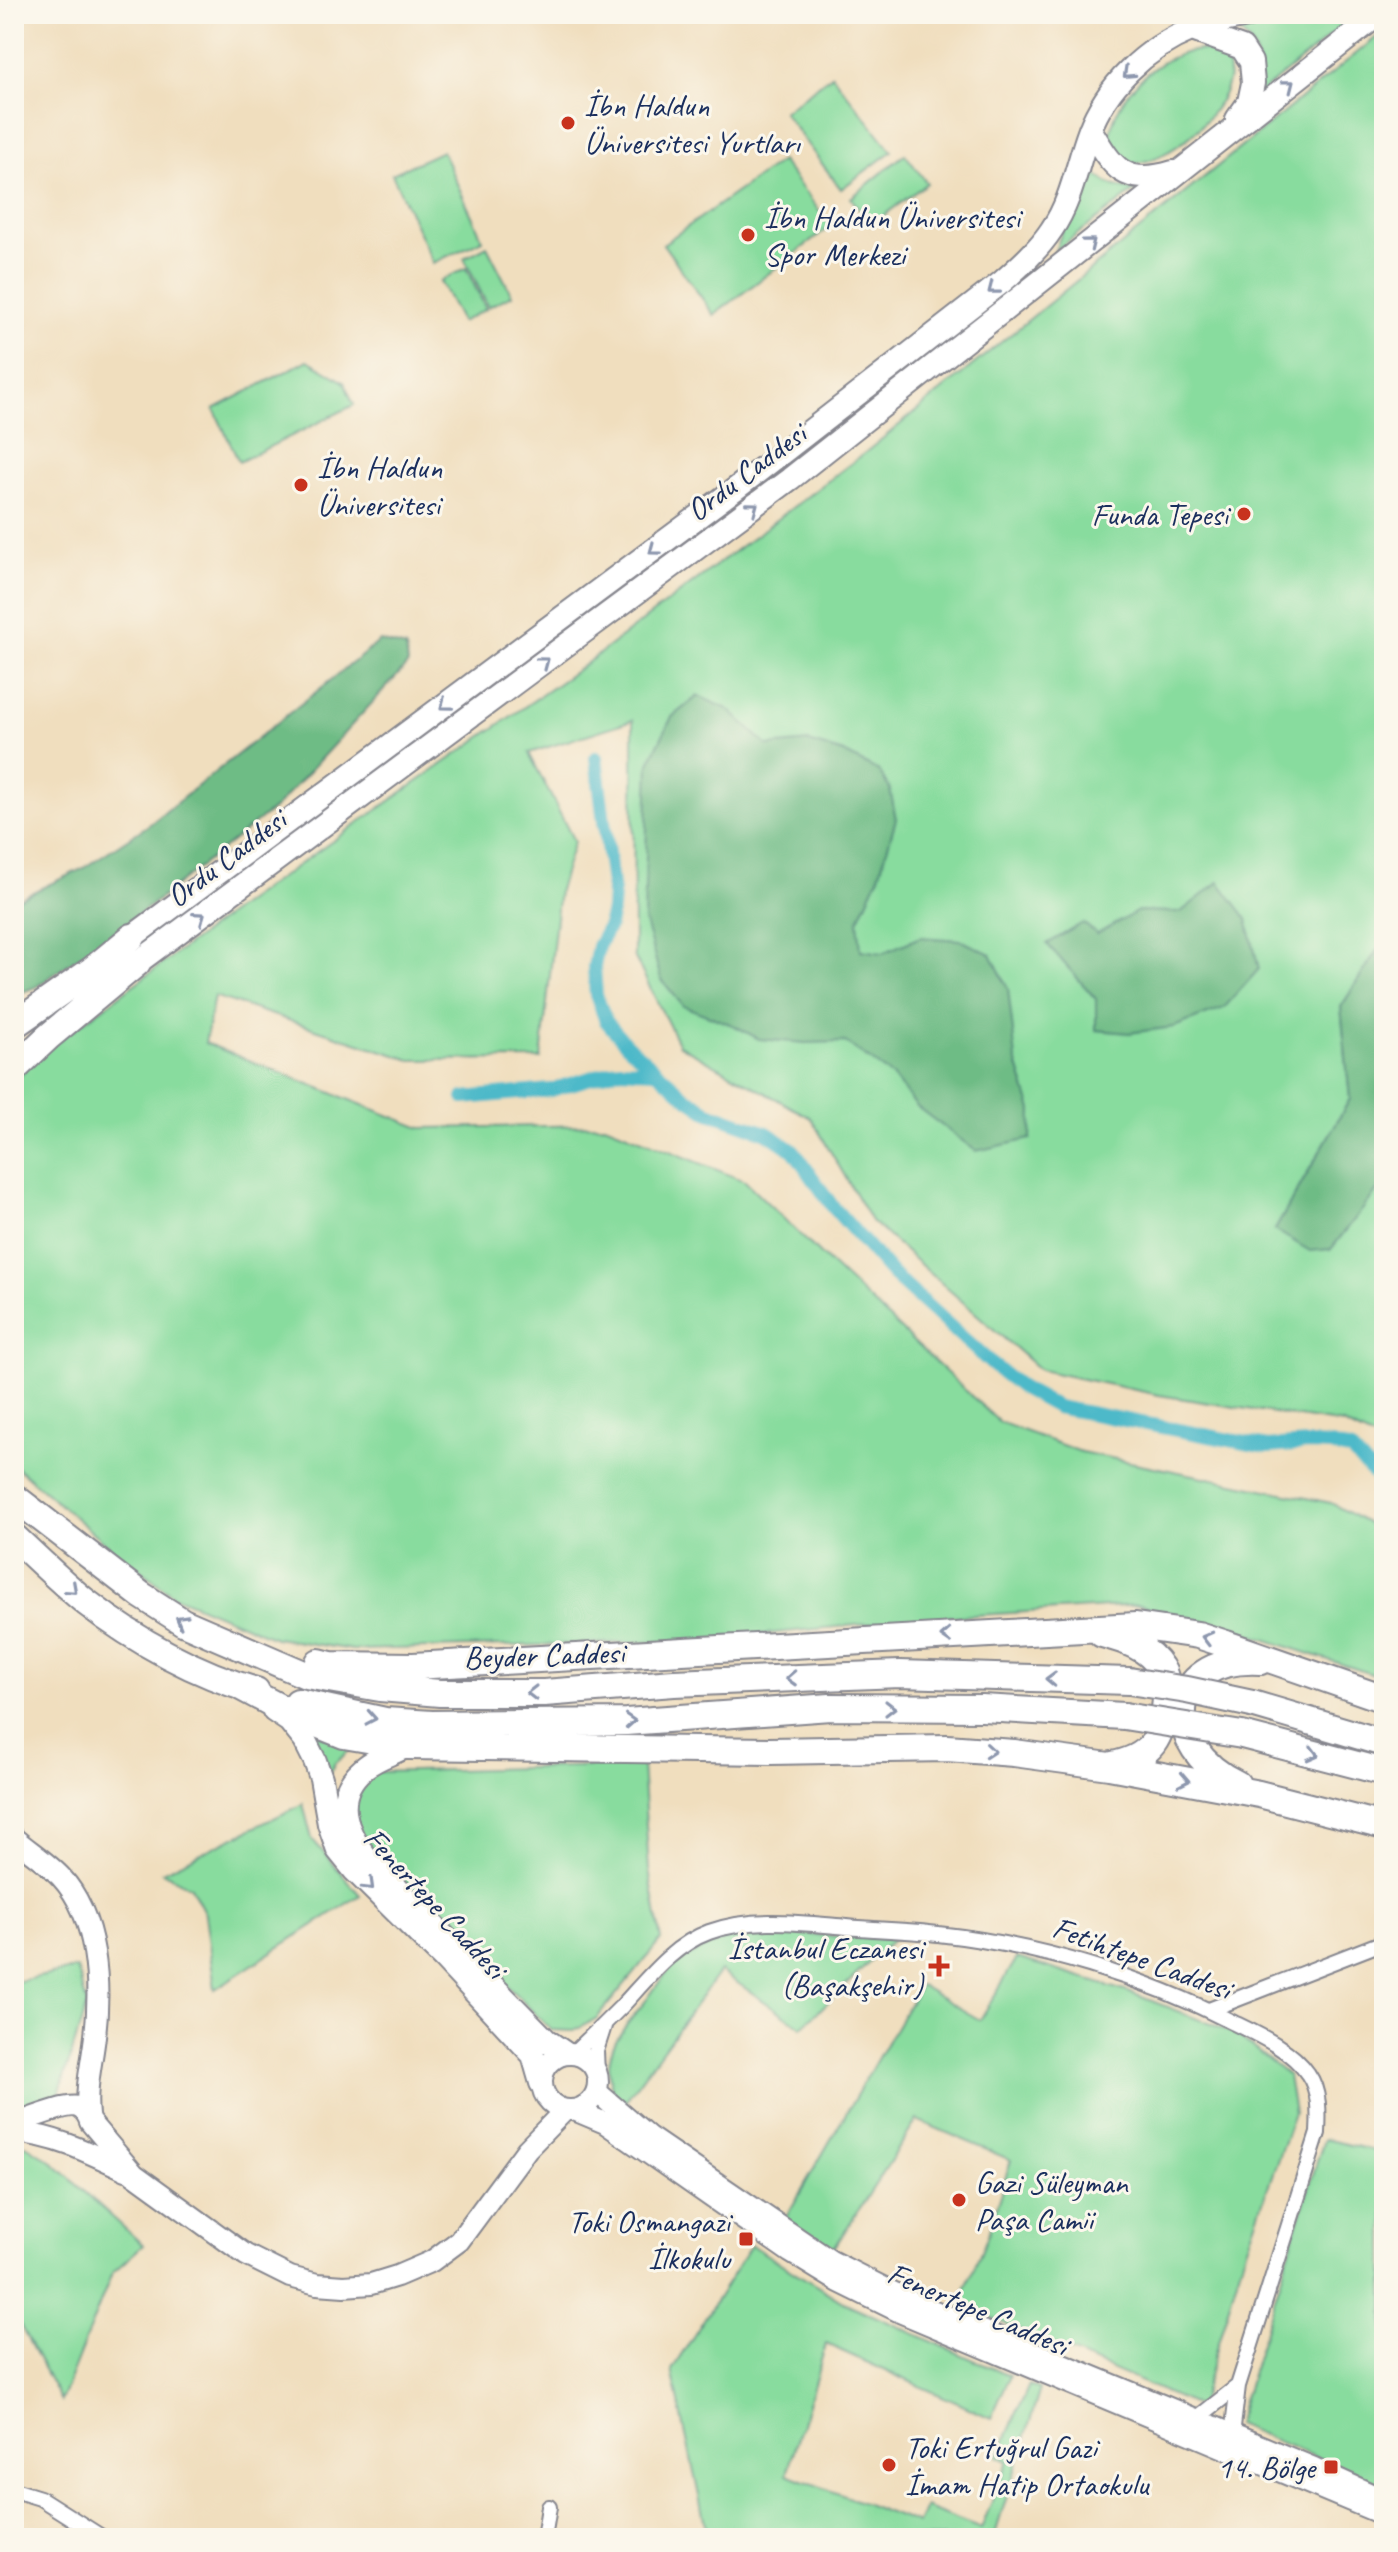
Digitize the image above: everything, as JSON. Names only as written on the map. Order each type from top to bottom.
[{"type":"highway","points":[[14,1008],[53,989],[132,937]]},
{"type":"highway","points":[[14,1025],[92,970],[132,937]]},
{"type":"highway","points":[[14,1044],[105,980],[137,963]]},
{"type":"highway","points":[[14,1069],[137,963]]},
{"type":"highway","name":"Beyder Caddesi","points":[[15,1497],[141,1595],[183,1622],[306,1675],[380,1688],[440,1693],[544,1693],[674,1683],[900,1674],[1129,1681],[1252,1704],[1384,1743]]},
{"type":"highway","name":"Beyder Caddesi","points":[[14,1537],[87,1603],[155,1647],[241,1687],[343,1714],[432,1724],[626,1722],[830,1707],[982,1708],[1124,1716],[1242,1735],[1384,1772]]},
{"type":"highway","points":[[252,1651],[331,1665],[413,1666],[1136,1626],[1198,1635],[1384,1699]]},
{"type":"highway","points":[[1080,1628],[1120,1638],[1139,1647],[1161,1668],[1166,1680],[1164,1719],[1158,1736],[1140,1757],[1109,1766]]},
{"type":"highway","points":[[1259,1794],[1214,1771],[1198,1754],[1187,1737],[1184,1704],[1190,1686],[1198,1676],[1219,1664],[1245,1661],[1281,1663]]},
{"type":"highway","points":[[241,1687],[344,1735],[408,1746],[770,1751],[947,1748],[1014,1753],[1109,1766],[1259,1794],[1377,1827]]},
{"type":"highway","points":[[1353,1687],[1384,1691]]},
{"type":"main road","name":"Ordu Caddesi","points":[[132,937],[738,487],[1002,282],[1054,227],[1072,190],[1090,129],[1106,98],[1120,80],[1151,53],[1192,30],[1256,14]]},
{"type":"main road","name":"Ordu Caddesi","points":[[137,963],[790,479],[1379,14]]},
{"type":"main road","points":[[1192,30],[1242,48],[1251,62],[1253,83],[1249,102],[1227,133]]},
{"type":"main road","points":[[1090,129],[1117,168],[1133,177],[1153,178],[1181,170]]},
{"type":"main road","name":"Fenertepe Caddesi","points":[[241,1687],[289,1721],[305,1741],[321,1778],[329,1824],[338,1850],[355,1871],[546,2040],[570,2053]]},
{"type":"main road","name":"Fenertepe Caddesi","points":[[408,1746],[363,1769],[347,1793],[346,1822],[356,1846],[533,2055],[542,2088]]},
{"type":"main road","points":[[14,1838],[62,1878],[85,1917],[94,1949],[97,1977],[95,2034],[86,2092],[89,2133],[81,2141],[66,2142],[55,2133],[56,2115],[79,2089],[91,2059]]},
{"type":"main road","points":[[527,2149],[535,2130],[545,2067],[551,2060],[570,2053],[588,2060],[597,2083],[583,2108],[570,2110],[548,2101],[542,2088]]},
{"type":"main road","name":"Fenertepe Caddesi","points":[[597,2083],[649,2137],[831,2261],[908,2300],[1384,2500]]},
{"type":"main road","points":[[14,2124],[78,2107],[134,2174]]},
{"type":"main road","points":[[14,2132],[66,2142],[134,2174],[266,2267],[317,2284],[344,2286],[371,2284],[397,2276],[432,2261],[459,2241],[527,2149],[570,2110]]},
{"type":"main road","name":"Fenertepe Caddesi","points":[[570,2110],[605,2123],[790,2252],[839,2282],[902,2313],[1384,2515]]},
{"type":"street","name":"Fetihtepe Caddesi","points":[[570,2053],[604,2025],[677,1950],[707,1933],[738,1924],[776,1921],[940,1934],[1087,1963],[1209,2010],[1260,2036],[1286,2053],[1308,2074],[1319,2110],[1318,2133],[1238,2386],[1232,2435]]},
{"type":"street","points":[[1209,2010],[1384,1942]]},
{"type":"street","points":[[597,2083],[596,2051],[604,2025]]},
{"type":"street","points":[[1196,2419],[1238,2386]]},
{"type":"street","points":[[14,2490],[40,2498],[103,2538]]},
{"type":"street","points":[[544,2538],[549,2507]]},
{"type":"green space","points":[[1300,14],[1357,14],[1258,95],[1257,57],[1250,43],[1236,28]]},
{"type":"green space","points":[[1384,31],[1384,940],[1341,1007],[1350,1099],[1275,1230],[1331,1249],[1384,1182],[1384,1444],[1343,1424],[1159,1395],[1040,1370],[871,1221],[811,1118],[679,1045],[634,956],[633,720],[529,753],[574,841],[559,890],[541,1059],[411,1060],[214,996],[205,1043],[421,1128],[605,1125],[745,1181],[999,1422],[1081,1452],[1331,1503],[1384,1533],[1384,1678],[1252,1635],[1140,1605],[928,1618],[693,1641],[353,1650],[275,1638],[174,1596],[100,1539],[14,1465],[14,1081],[39,1055],[251,898],[583,666],[866,452]]},
{"type":"green space","points":[[1199,50],[1220,55],[1228,68],[1227,86],[1216,107],[1199,128],[1176,147],[1151,159],[1125,164],[1109,139],[1113,123],[1129,93],[1140,80],[1167,60]]},
{"type":"green space","points":[[832,75],[892,151],[841,189],[783,112]]},
{"type":"green space","points":[[442,151],[483,240],[433,263],[392,174]]},
{"type":"green space","points":[[905,154],[927,183],[871,225],[851,198]]},
{"type":"green space","name":"İbn Haldun Üniversitesi Spor Merkezi","points":[[781,161],[831,226],[714,315],[663,244]]},
{"type":"green space","points":[[1088,162],[1097,175],[1108,183],[1136,190],[1055,251]]},
{"type":"green space","points":[[487,246],[512,295],[488,307],[464,258]]},
{"type":"green space","points":[[466,268],[486,309],[461,322],[440,281]]},
{"type":"green space","points":[[308,360],[344,382],[354,405],[239,462],[214,409]]},
{"type":"green space","points":[[380,641],[406,648],[408,664],[277,806],[145,910],[36,987],[14,995],[14,901],[82,869],[150,824]]},
{"type":"green space","points":[[698,696],[728,709],[768,746],[809,742],[844,753],[879,771],[890,789],[896,819],[879,876],[858,921],[861,950],[883,953],[920,937],[960,940],[991,954],[1008,988],[1016,1059],[1032,1110],[1031,1139],[976,1151],[917,1107],[892,1076],[845,1042],[759,1039],[683,1006],[661,979],[644,919],[649,763],[672,717]]},
{"type":"green space","points":[[1219,882],[1247,919],[1259,969],[1224,1008],[1174,1027],[1129,1033],[1096,1030],[1096,999],[1047,944],[1083,923],[1097,934],[1138,911],[1181,912]]},
{"type":"green space","points":[[1384,940],[1384,1182],[1331,1249],[1310,1251],[1275,1230],[1350,1099],[1341,1007]]},
{"type":"green space","points":[[308,1731],[355,1746],[335,1763],[326,1781]]},
{"type":"green space","points":[[642,1765],[649,1870],[661,1940],[597,2018],[574,2031],[551,2030],[362,1839],[351,1822],[357,1785],[375,1772]]},
{"type":"green space","points":[[303,1804],[312,1839],[360,1895],[215,1989],[205,1914],[191,1887],[162,1872]]},
{"type":"green space","points":[[749,1932],[894,1939],[802,2027],[720,1971],[620,2108],[612,2090],[609,2061],[627,2024],[676,1964],[720,1941]]},
{"type":"green space","points":[[1017,1958],[1134,1994],[1236,2034],[1288,2076],[1294,2113],[1243,2258],[1199,2407],[959,2304],[986,2240],[1011,2160],[917,2120],[832,2251],[785,2219],[920,1985],[980,2020]]},
{"type":"green space","points":[[77,1969],[87,2004],[58,2097],[14,2107],[14,1982]]},
{"type":"green space","points":[[1324,2139],[1384,2153],[1384,2486],[1236,2424]]},
{"type":"green space","points":[[26,2145],[51,2161],[143,2245],[112,2273],[61,2401],[14,2314],[14,2146]]},
{"type":"green space","points":[[751,2245],[843,2302],[1010,2376],[991,2418],[826,2344],[787,2474],[918,2524],[925,2507],[981,2529],[1008,2461],[998,2456],[1029,2385],[1040,2389],[994,2538],[708,2538],[672,2370]]},
{"type":"waterway","points":[[596,758],[613,893],[609,926],[598,946],[594,967],[596,995],[606,1021],[626,1044],[686,1097],[708,1112],[767,1133],[794,1151],[833,1207],[892,1274],[1022,1388],[1057,1407],[1267,1447],[1331,1445],[1351,1451],[1384,1484]]},
{"type":"waterway","points":[[464,1098],[551,1090],[620,1069],[655,1071]]},
{"type":"place","name":"İbn Haldun Üniversitesi Yurtları","points":[[568,123]]},
{"type":"place","name":"İbn Haldun Üniversitesi Spor Merkezi","points":[[748,235]]},
{"type":"place","name":"İbn Haldun Üniversitesi","points":[[301,485]]},
{"type":"place","name":"Funda Tepesi","points":[[1244,514]]},
{"type":"place","name":"İstanbul Eczanesi (Başakşehir)","points":[[939,1966]]},
{"type":"place","name":"Gazi Süleyman Paşa Camii","points":[[959,2200]]},
{"type":"place","name":"Toki Osmangazi İlkokulu","points":[[746,2239]]},
{"type":"place","name":"Toki Ertuğrul Gazi İmam Hatip Ortaokulu","points":[[889,2465]]},
{"type":"place","name":"14. Bölge","points":[[1331,2467]]}]
